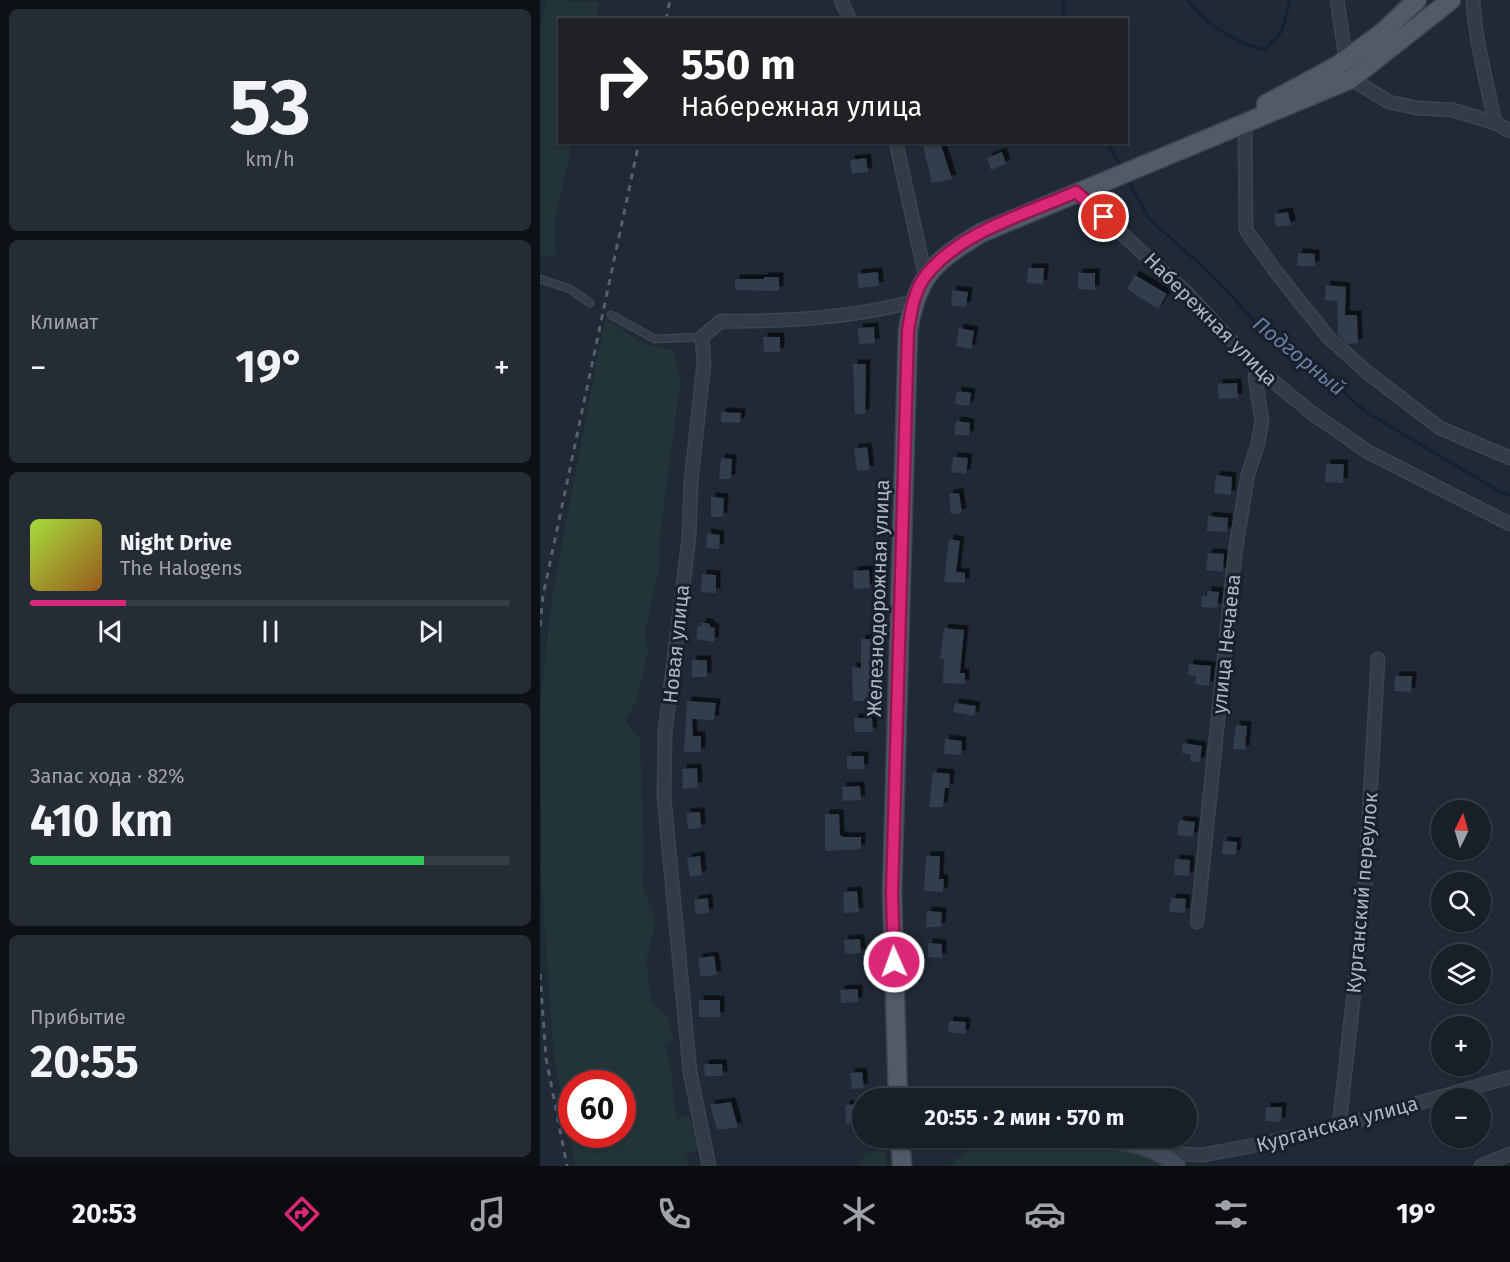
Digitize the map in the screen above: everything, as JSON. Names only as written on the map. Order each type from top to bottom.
[{"type":"main road","points":[[1160,159],[1346,59],[1383,32],[1417,0]]},
{"type":"main road","points":[[1160,159],[1351,80],[1451,0]]},
{"type":"main road","name":"Железнодорожная улица","points":[[898,1088],[892,893],[908,331],[912,302],[926,275],[950,252],[981,232],[1160,159]]},
{"type":"main road","points":[[901,1148],[902,1166]]},
{"type":"main road","points":[[1147,1148],[1162,1153],[1176,1166]]},
{"type":"street","points":[[841,0],[849,18]]},
{"type":"street","points":[[1337,0],[1346,59]]},
{"type":"street","points":[[1473,0],[1475,36],[1487,77],[1495,123]]},
{"type":"street","points":[[1351,80],[1389,102],[1416,108],[1453,110],[1510,130]]},
{"type":"street","points":[[1245,123],[1246,230],[1276,272],[1328,337],[1368,373],[1440,428],[1510,458]]},
{"type":"street","points":[[896,144],[926,275]]},
{"type":"street","name":"Набережная улица","points":[[1076,192],[1188,294],[1259,370],[1312,413],[1368,452],[1510,524]]},
{"type":"street","points":[[702,337],[721,321],[776,322],[876,311],[912,302]]},
{"type":"street","name":"Новая улица","points":[[702,337],[704,363],[692,470],[689,537],[666,733],[664,797],[690,1072],[709,1166]]},
{"type":"street","name":"улица Нечаева","points":[[1197,922],[1235,553],[1248,474],[1262,422],[1255,377],[1259,370]]},
{"type":"street","name":"Курганский переулок","points":[[1339,1126],[1364,903],[1378,659]]},
{"type":"street","name":"Курганская улица","points":[[1162,1153],[1202,1155],[1251,1146],[1339,1126],[1510,1077]]},
{"type":"street","points":[[1481,1166],[1510,1154]]},
{"type":"lane","points":[[540,279],[570,289],[590,303]]},
{"type":"lane","points":[[611,315],[655,339],[702,337]]},
{"type":"shaded area","points":[[546,0],[599,2],[596,18],[558,18],[558,144],[570,144],[569,159],[554,223],[556,256],[540,256],[540,32]]},
{"type":"shaded area","points":[[605,318],[644,345],[674,350],[680,383],[660,537],[660,565],[645,631],[648,650],[636,702],[625,720],[640,740],[644,847],[643,888],[656,920],[646,961],[651,1002],[667,1015],[673,1040],[665,1046],[671,1070],[676,1119],[689,1115],[700,1149],[685,1156],[689,1166],[575,1166],[572,1148],[636,1148],[636,1070],[558,1070],[558,1078],[554,1057],[542,888],[540,709],[552,596]]},
{"type":"shaded area","points":[[972,1148],[1097,1148],[1137,1151],[1157,1159],[1164,1166],[949,1166]]},
{"type":"shaded area","points":[[882,1150],[886,1153],[887,1166],[857,1166],[866,1153]]},
{"type":"building","points":[[922,144],[941,144],[952,179],[932,183]]},
{"type":"building","points":[[1002,152],[1006,164],[991,170],[987,158]]},
{"type":"building","points":[[866,158],[868,172],[852,174],[850,160]]},
{"type":"building","points":[[1288,212],[1291,225],[1276,227],[1274,214]]},
{"type":"building","points":[[1298,253],[1315,254],[1315,266],[1297,266]]},
{"type":"building","points":[[1028,268],[1044,268],[1043,284],[1027,283]]},
{"type":"building","points":[[878,272],[879,286],[859,288],[857,274]]},
{"type":"building","points":[[1078,273],[1095,273],[1095,290],[1078,289]]},
{"type":"building","points":[[1135,275],[1167,294],[1158,309],[1127,289]]},
{"type":"building","points":[[764,277],[779,277],[779,291],[735,290],[735,279],[764,279]]},
{"type":"building","points":[[1326,285],[1346,287],[1345,315],[1357,315],[1358,343],[1348,344],[1338,335],[1337,301],[1325,300]]},
{"type":"building","points":[[952,290],[968,292],[966,307],[951,306]]},
{"type":"building","points":[[874,327],[875,343],[859,344],[858,328]]},
{"type":"building","points":[[959,328],[974,331],[971,349],[956,346]]},
{"type":"building","points":[[763,337],[780,337],[780,352],[764,352]]},
{"type":"building","points":[[853,364],[866,364],[865,414],[855,414]]},
{"type":"building","points":[[1237,383],[1238,398],[1219,399],[1218,384]]},
{"type":"building","points":[[957,391],[971,393],[969,406],[955,404]]},
{"type":"building","points":[[721,412],[741,413],[740,423],[721,422]]},
{"type":"building","points":[[956,421],[970,423],[969,436],[954,434]]},
{"type":"building","points":[[867,447],[870,470],[857,471],[854,449]]},
{"type":"building","points":[[953,457],[968,458],[966,474],[951,472]]},
{"type":"building","points":[[721,458],[732,459],[731,479],[719,479]]},
{"type":"building","points":[[1326,464],[1344,464],[1343,483],[1325,482]]},
{"type":"building","points":[[1216,475],[1232,477],[1231,495],[1214,493]]},
{"type":"building","points":[[959,493],[962,513],[951,514],[949,494]]},
{"type":"building","points":[[711,497],[724,498],[723,517],[711,517]]},
{"type":"building","points":[[1208,516],[1228,518],[1227,532],[1207,531]]},
{"type":"building","points":[[707,533],[720,535],[719,549],[706,548]]},
{"type":"building","points":[[949,539],[960,541],[956,572],[965,573],[965,583],[944,582]]},
{"type":"building","points":[[1208,553],[1224,554],[1223,572],[1206,570]]},
{"type":"building","points":[[869,570],[870,588],[854,589],[853,571]]},
{"type":"building","points":[[702,574],[716,575],[716,593],[701,592]]},
{"type":"building","points":[[1207,591],[1219,592],[1217,608],[1201,607],[1202,596],[1207,596]]},
{"type":"building","points":[[702,622],[715,628],[714,642],[696,639],[698,626],[701,626]]},
{"type":"building","points":[[944,628],[964,630],[960,673],[965,673],[965,684],[943,683],[944,659],[940,659]]},
{"type":"building","points":[[861,639],[873,639],[871,701],[853,701],[852,667],[861,668]]},
{"type":"building","points":[[692,660],[707,660],[707,677],[692,677]]},
{"type":"building","points":[[1189,664],[1211,666],[1209,686],[1195,684],[1196,676],[1188,675]]},
{"type":"building","points":[[1395,676],[1412,676],[1411,692],[1394,691]]},
{"type":"building","points":[[687,701],[716,703],[714,720],[692,719],[693,736],[701,736],[701,752],[684,752]]},
{"type":"building","points":[[955,703],[976,706],[974,716],[953,712]]},
{"type":"building","points":[[854,718],[872,718],[873,732],[855,732]]},
{"type":"building","points":[[1236,725],[1247,726],[1245,750],[1233,749]]},
{"type":"building","points":[[945,739],[962,741],[961,755],[944,754]]},
{"type":"building","points":[[1183,743],[1202,746],[1200,762],[1190,761],[1191,755],[1182,753]]},
{"type":"building","points":[[847,756],[864,756],[864,769],[847,769]]},
{"type":"building","points":[[697,768],[698,787],[683,789],[682,769]]},
{"type":"building","points":[[933,772],[950,774],[949,788],[945,788],[943,807],[929,807]]},
{"type":"building","points":[[860,786],[861,800],[843,801],[842,787]]},
{"type":"building","points":[[700,812],[701,828],[688,829],[686,813]]},
{"type":"building","points":[[825,814],[839,814],[840,835],[861,837],[861,849],[825,851]]},
{"type":"building","points":[[1179,820],[1195,822],[1193,837],[1177,835]]},
{"type":"building","points":[[1223,841],[1237,842],[1236,855],[1222,854]]},
{"type":"building","points":[[700,856],[702,875],[690,877],[687,858]]},
{"type":"building","points":[[926,856],[940,856],[939,879],[944,879],[943,892],[924,891]]},
{"type":"building","points":[[1175,859],[1190,860],[1189,876],[1174,875]]},
{"type":"building","points":[[857,891],[859,912],[844,913],[843,892]]},
{"type":"building","points":[[708,898],[709,913],[696,914],[694,900]]},
{"type":"building","points":[[1171,898],[1186,899],[1185,913],[1169,912]]},
{"type":"building","points":[[927,911],[942,912],[941,927],[926,927]]},
{"type":"building","points":[[860,939],[861,953],[845,954],[844,940]]},
{"type":"building","points":[[928,943],[942,944],[942,958],[928,957]]},
{"type":"building","points":[[714,956],[717,975],[701,977],[698,958]]},
{"type":"building","points":[[858,989],[858,1002],[841,1003],[840,990]]},
{"type":"building","points":[[699,1000],[720,1000],[720,1017],[699,1017]]},
{"type":"building","points":[[949,1021],[966,1022],[965,1034],[948,1032]]},
{"type":"building","points":[[704,1064],[722,1064],[723,1076],[705,1076]]},
{"type":"building","points":[[862,1072],[864,1088],[852,1089],[850,1073]]},
{"type":"building","points":[[731,1102],[738,1127],[717,1130],[710,1105]]},
{"type":"building","points":[[845,1105],[852,1105],[852,1124],[846,1124]]},
{"type":"building","points":[[1266,1107],[1282,1107],[1281,1122],[1265,1121]]},
{"type":"waterway","name":"Подгорный","points":[[1063,18],[1064,0]]},
{"type":"waterway","name":"Подгорный","points":[[1188,0],[1212,25],[1243,42],[1264,50],[1282,31],[1290,0]]},
{"type":"waterway","name":"Подгорный","points":[[1108,144],[1121,167]]},
{"type":"waterway","name":"Подгорный","points":[[1127,178],[1149,219],[1212,275],[1260,327],[1311,363],[1366,412],[1502,493],[1510,495]]},
{"type":"railway","points":[[666,18],[670,0]]},
{"type":"railway","points":[[540,626],[543,596],[639,144]]},
{"type":"railway","points":[[540,974],[546,1058],[567,1166]]},
{"type":"route","points":[[894,962],[892,893],[908,331],[912,302],[926,275],[950,252],[981,232],[1076,192],[1104,217]]}]
